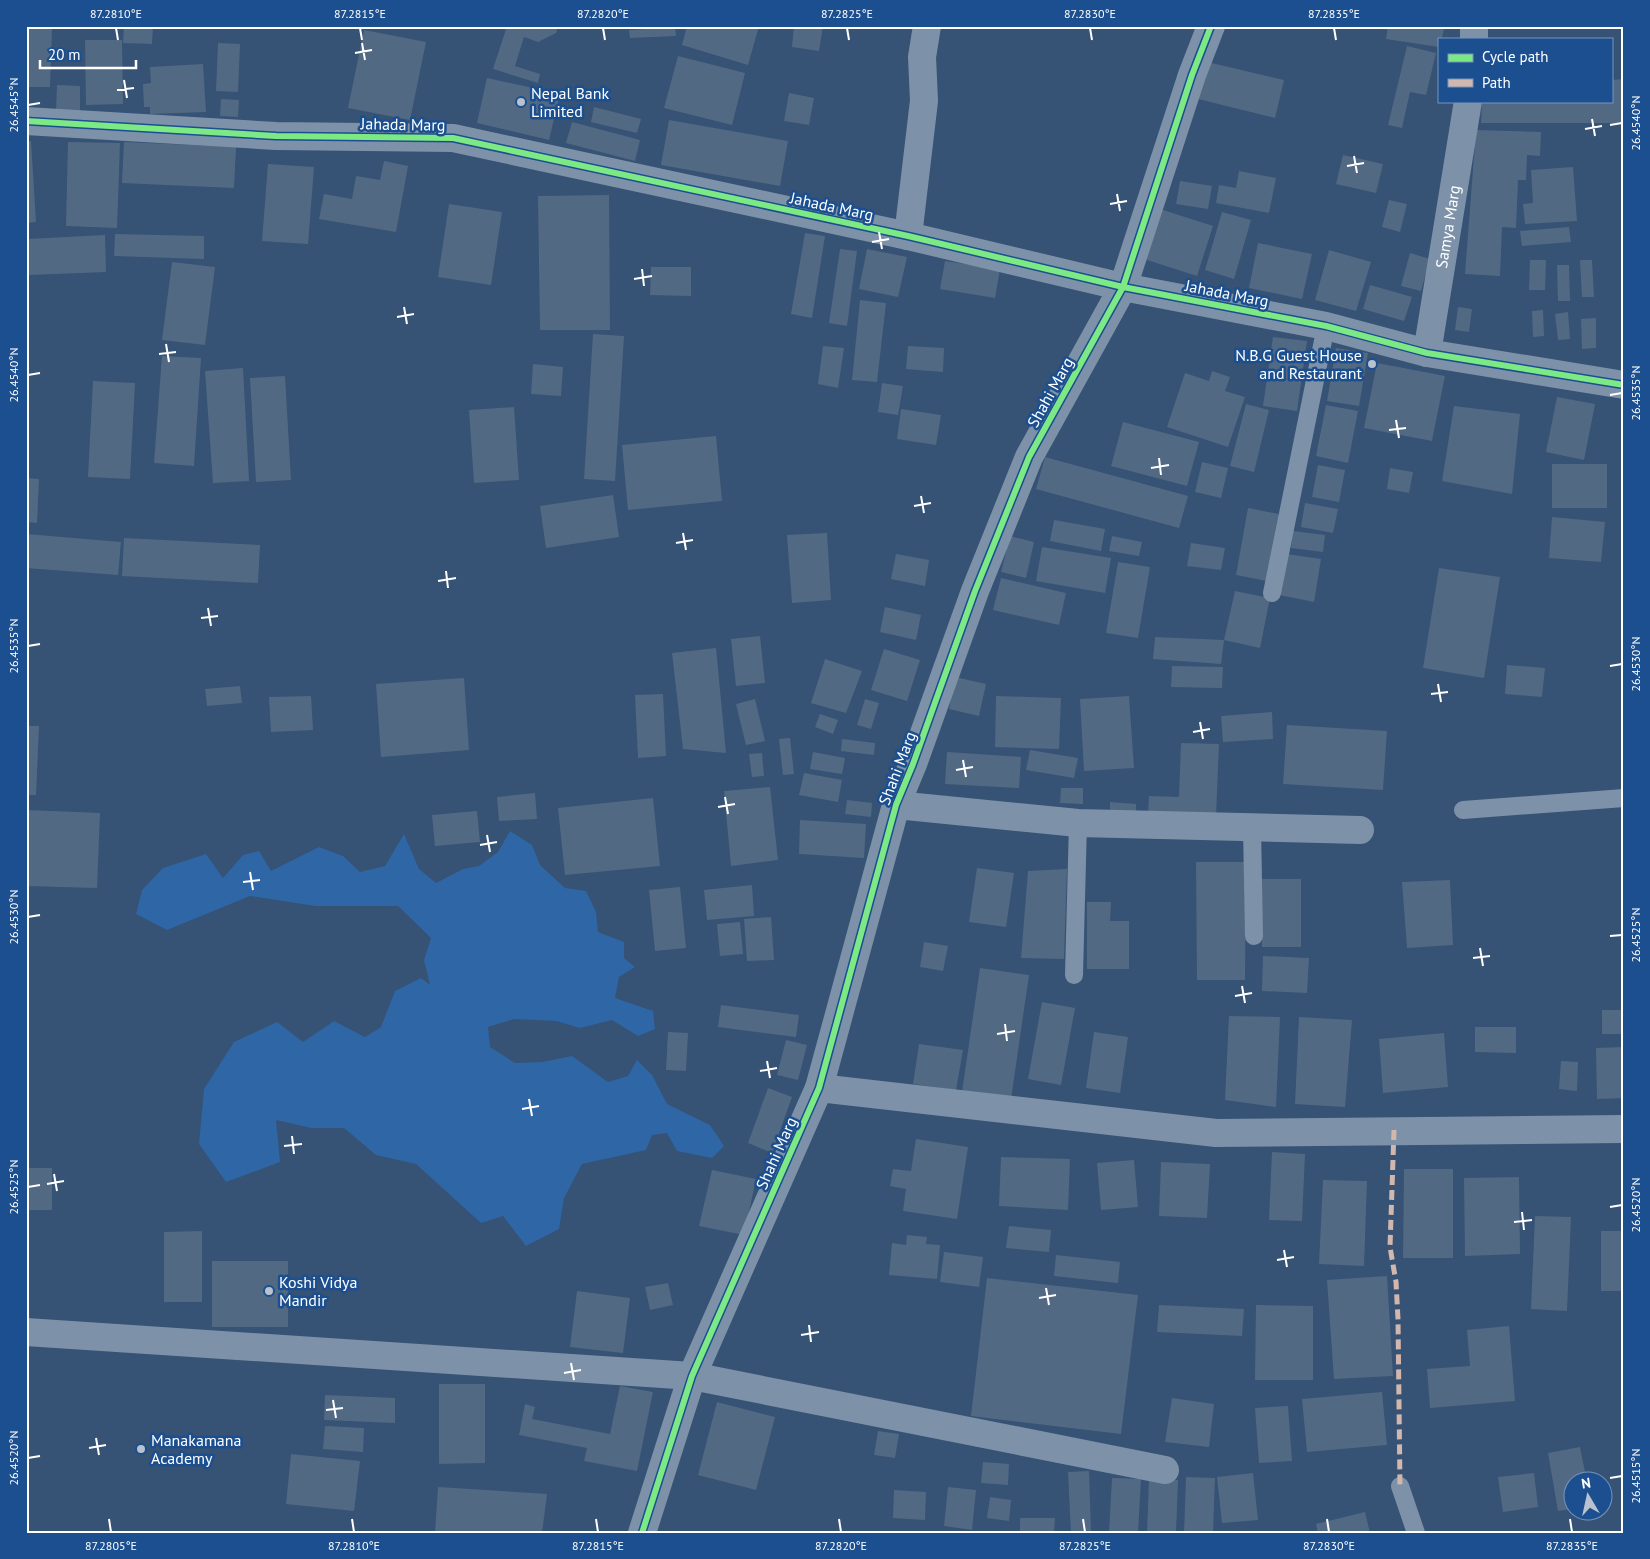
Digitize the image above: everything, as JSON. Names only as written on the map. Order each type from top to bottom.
[{"type":"street","points":[[908,236],[924,101],[922,56],[926,26]]},
{"type":"street","name":"Shahi Marg","points":[[642,1533],[692,1376],[820,1088],[896,806],[913,764],[975,590],[1029,457],[1123,287],[1192,75],[1211,26]]},
{"type":"street","name":"Samya Marg","points":[[1426,353],[1468,102]]},
{"type":"street","name":"Jahada Marg","points":[[26,121],[276,136],[453,138],[908,236],[1123,287],[1326,326],[1426,353],[1624,385]]},
{"type":"street","points":[[896,806],[1078,823],[1360,830]]},
{"type":"street","points":[[820,1088],[1216,1133],[1624,1129]]},
{"type":"street","points":[[26,1332],[692,1376],[1165,1470]]},
{"type":"lane","points":[[1272,593],[1326,326]]},
{"type":"lane","points":[[1463,810],[1624,798]]},
{"type":"lane","points":[[1074,975],[1078,823]]},
{"type":"lane","points":[[1252,827],[1254,936]]},
{"type":"lane","points":[[1400,1486],[1416,1533]]},
{"type":"shaded area","points":[[510,831],[532,845],[540,865],[565,888],[586,891],[596,912],[598,932],[624,942],[624,958],[635,967],[619,977],[615,998],[653,1011],[655,1029],[638,1036],[612,1020],[580,1028],[556,1021],[514,1019],[488,1027],[490,1047],[515,1063],[542,1062],[572,1056],[608,1082],[628,1076],[637,1060],[652,1075],[667,1104],[710,1125],[724,1146],[712,1158],[677,1151],[667,1133],[652,1135],[646,1150],[582,1164],[564,1198],[559,1229],[526,1246],[503,1216],[481,1223],[416,1164],[376,1155],[344,1128],[311,1128],[276,1120],[280,1162],[226,1182],[199,1144],[204,1089],[234,1042],[277,1022],[303,1042],[334,1021],[365,1037],[381,1027],[395,991],[421,978],[430,985],[424,960],[431,938],[398,906],[315,906],[250,896],[167,930],[136,914],[142,890],[163,868],[206,854],[223,878],[243,855],[259,851],[271,871],[319,847],[343,856],[360,872],[385,866],[404,834],[419,869],[436,883],[463,869],[479,866],[498,852]]},
{"type":"building","points":[[124,26],[153,26],[152,44],[123,43]]},
{"type":"building","points":[[507,26],[558,26],[556,33],[538,42],[524,37],[515,66],[540,74],[538,83],[493,69]]},
{"type":"building","points":[[644,26],[675,26],[676,36],[630,38],[629,30],[644,29]]},
{"type":"building","points":[[687,26],[759,26],[748,65],[682,45]]},
{"type":"building","points":[[794,26],[823,26],[819,51],[792,47]]},
{"type":"building","points":[[1388,26],[1431,26],[1444,28],[1442,38],[1438,38],[1438,47],[1386,39]]},
{"type":"building","points":[[26,28],[52,29],[50,87],[26,87]]},
{"type":"building","points":[[364,30],[426,42],[410,120],[348,108]]},
{"type":"building","points":[[85,40],[122,40],[123,104],[86,105]]},
{"type":"building","points":[[218,43],[240,44],[238,92],[216,91]]},
{"type":"building","points":[[1407,46],[1436,53],[1426,95],[1410,92],[1402,128],[1388,125]]},
{"type":"building","points":[[678,56],[745,73],[732,125],[664,108]]},
{"type":"building","points":[[1203,61],[1284,80],[1275,118],[1194,98]]},
{"type":"building","points":[[203,64],[206,112],[150,114],[150,107],[144,107],[143,84],[151,83],[150,67]]},
{"type":"building","points":[[487,78],[560,94],[549,140],[477,123]]},
{"type":"building","points":[[1624,79],[1624,123],[1481,123],[1482,102],[1612,102],[1612,80]]},
{"type":"building","points":[[57,85],[80,86],[80,112],[56,111]]},
{"type":"building","points":[[789,93],[814,98],[809,125],[784,121]]},
{"type":"building","points":[[221,99],[239,100],[238,117],[220,116]]},
{"type":"building","points":[[594,107],[641,119],[637,133],[591,122]]},
{"type":"building","points":[[669,120],[788,141],[780,186],[661,165]]},
{"type":"building","points":[[572,122],[640,140],[635,161],[566,143]]},
{"type":"building","points":[[1476,130],[1541,132],[1540,156],[1527,155],[1526,180],[1518,180],[1516,228],[1502,227],[1500,276],[1465,274]]},
{"type":"building","points":[[26,141],[31,141],[36,222],[26,223]]},
{"type":"building","points":[[68,142],[120,143],[117,228],[66,226]]},
{"type":"building","points":[[124,142],[236,147],[234,188],[122,183]]},
{"type":"building","points":[[1343,155],[1383,164],[1376,193],[1336,184]]},
{"type":"building","points":[[384,161],[408,166],[396,232],[319,219],[324,194],[352,199],[356,176],[380,180]]},
{"type":"building","points":[[268,164],[314,167],[308,244],[262,241]]},
{"type":"building","points":[[1573,167],[1577,221],[1525,224],[1523,204],[1533,203],[1531,170]]},
{"type":"building","points":[[1239,171],[1276,178],[1269,213],[1216,203],[1219,185],[1236,188]]},
{"type":"building","points":[[1180,181],[1212,186],[1208,209],[1176,204]]},
{"type":"building","points":[[609,195],[610,330],[540,330],[538,196]]},
{"type":"building","points":[[1389,200],[1407,204],[1400,232],[1382,227]]},
{"type":"building","points":[[449,204],[502,212],[491,285],[438,277]]},
{"type":"building","points":[[1160,209],[1213,226],[1197,276],[1144,259]]},
{"type":"building","points":[[1222,212],[1251,220],[1234,279],[1205,270]]},
{"type":"building","points":[[1569,227],[1571,242],[1522,246],[1520,231]]},
{"type":"building","points":[[805,233],[825,236],[812,318],[791,314]]},
{"type":"building","points":[[115,234],[204,236],[204,259],[114,256]]},
{"type":"building","points":[[105,235],[106,272],[29,275],[28,239]]},
{"type":"building","points":[[1258,243],[1312,254],[1302,299],[1249,288]]},
{"type":"building","points":[[840,249],[857,251],[847,326],[829,323]]},
{"type":"building","points":[[867,249],[907,257],[898,297],[859,289]]},
{"type":"building","points":[[1329,250],[1371,262],[1356,311],[1315,300]]},
{"type":"building","points":[[1410,253],[1430,259],[1421,291],[1401,286]]},
{"type":"building","points":[[1530,260],[1546,260],[1545,290],[1529,290]]},
{"type":"building","points":[[1580,260],[1592,260],[1594,297],[1582,297]]},
{"type":"building","points":[[945,261],[1000,269],[995,298],[940,289]]},
{"type":"building","points":[[172,262],[215,267],[205,345],[162,340]]},
{"type":"building","points":[[1557,265],[1569,265],[1570,301],[1558,301]]},
{"type":"building","points":[[651,267],[691,267],[691,296],[650,295]]},
{"type":"building","points":[[1370,285],[1412,297],[1404,321],[1363,309]]},
{"type":"building","points":[[860,300],[886,303],[877,382],[852,380]]},
{"type":"building","points":[[1458,307],[1472,309],[1469,332],[1455,330]]},
{"type":"building","points":[[1543,310],[1544,336],[1533,337],[1532,311]]},
{"type":"building","points":[[1568,312],[1570,339],[1558,340],[1555,314]]},
{"type":"building","points":[[1596,318],[1596,348],[1582,349],[1581,319]]},
{"type":"building","points":[[593,334],[624,336],[615,481],[584,479]]},
{"type":"building","points":[[1273,337],[1307,341],[1297,411],[1263,406]]},
{"type":"building","points":[[823,346],[844,348],[838,388],[818,384]]},
{"type":"building","points":[[908,346],[944,348],[943,372],[906,369]]},
{"type":"building","points":[[1336,348],[1368,353],[1359,406],[1327,401]]},
{"type":"building","points":[[162,356],[201,358],[194,466],[154,463]]},
{"type":"building","points":[[1377,363],[1445,376],[1432,441],[1364,428]]},
{"type":"building","points":[[533,364],[563,367],[561,396],[531,394]]},
{"type":"building","points":[[243,368],[249,481],[213,483],[205,371]]},
{"type":"building","points":[[1212,371],[1230,377],[1225,391],[1245,397],[1228,447],[1167,427],[1185,373],[1209,381]]},
{"type":"building","points":[[285,376],[291,480],[256,482],[250,378]]},
{"type":"building","points":[[93,381],[135,383],[130,479],[88,477]]},
{"type":"building","points":[[882,383],[903,386],[898,415],[878,412]]},
{"type":"building","points":[[1557,397],[1595,404],[1584,460],[1546,452]]},
{"type":"building","points":[[1246,404],[1269,410],[1254,472],[1230,466]]},
{"type":"building","points":[[1326,405],[1358,411],[1348,463],[1316,456]]},
{"type":"building","points":[[1454,406],[1520,414],[1512,494],[1442,481]]},
{"type":"building","points":[[514,407],[519,480],[474,483],[469,410]]},
{"type":"building","points":[[901,409],[941,415],[936,445],[897,439]]},
{"type":"building","points":[[1123,422],[1199,442],[1187,486],[1111,466]]},
{"type":"building","points":[[716,436],[722,501],[628,510],[622,445]]},
{"type":"building","points":[[1045,457],[1188,496],[1179,528],[1036,489]]},
{"type":"building","points":[[1202,462],[1228,468],[1221,498],[1195,492]]},
{"type":"building","points":[[1552,464],[1607,464],[1607,508],[1552,508]]},
{"type":"building","points":[[1318,465],[1345,470],[1339,502],[1312,497]]},
{"type":"building","points":[[1390,468],[1413,472],[1409,493],[1387,489]]},
{"type":"building","points":[[26,478],[39,479],[37,523],[26,522]]},
{"type":"building","points":[[613,495],[619,537],[546,548],[540,506]]},
{"type":"building","points":[[1305,503],[1338,509],[1333,533],[1301,527]]},
{"type":"building","points":[[1248,508],[1279,514],[1267,581],[1236,575]]},
{"type":"building","points":[[1552,517],[1605,522],[1601,562],[1549,558]]},
{"type":"building","points":[[1054,520],[1105,529],[1101,551],[1050,541]]},
{"type":"building","points":[[1293,531],[1325,535],[1323,552],[1291,548]]},
{"type":"building","points":[[827,533],[831,600],[792,603],[787,535]]},
{"type":"building","points":[[26,534],[121,542],[118,575],[26,568]]},
{"type":"building","points":[[1010,536],[1034,542],[1026,578],[1001,572]]},
{"type":"building","points":[[1112,536],[1142,542],[1139,556],[1109,551]]},
{"type":"building","points":[[124,538],[260,545],[258,583],[122,576]]},
{"type":"building","points":[[1191,543],[1225,548],[1221,570],[1187,566]]},
{"type":"building","points":[[1042,547],[1111,558],[1105,593],[1036,581]]},
{"type":"building","points":[[896,554],[929,560],[925,586],[891,579]]},
{"type":"building","points":[[1286,554],[1321,559],[1314,602],[1279,595]]},
{"type":"building","points":[[1118,562],[1150,567],[1138,638],[1106,633]]},
{"type":"building","points":[[1439,568],[1500,577],[1484,678],[1423,668]]},
{"type":"building","points":[[1001,578],[1066,593],[1059,625],[993,610]]},
{"type":"building","points":[[1235,591],[1270,598],[1260,648],[1224,640]]},
{"type":"building","points":[[885,607],[921,615],[916,640],[880,632]]},
{"type":"building","points":[[760,636],[765,683],[736,686],[731,639]]},
{"type":"building","points":[[1155,637],[1224,640],[1221,664],[1153,659]]},
{"type":"building","points":[[716,648],[726,753],[683,749],[672,653]]},
{"type":"building","points":[[884,649],[920,660],[907,701],[871,690]]},
{"type":"building","points":[[825,659],[862,671],[846,713],[811,703]]},
{"type":"building","points":[[1507,665],[1545,668],[1542,697],[1505,694]]},
{"type":"building","points":[[1172,666],[1223,667],[1222,688],[1171,687]]},
{"type":"building","points":[[955,677],[986,684],[979,716],[949,709]]},
{"type":"building","points":[[464,678],[469,750],[381,757],[376,684]]},
{"type":"building","points":[[240,686],[242,703],[207,706],[205,689]]},
{"type":"building","points":[[663,694],[666,756],[638,758],[635,695]]},
{"type":"building","points":[[311,696],[313,730],[271,732],[269,697]]},
{"type":"building","points":[[996,696],[1061,698],[1059,749],[995,747]]},
{"type":"building","points":[[1129,696],[1134,768],[1084,771],[1080,699]]},
{"type":"building","points":[[755,699],[765,741],[746,745],[736,704]]},
{"type":"building","points":[[865,699],[879,703],[871,729],[857,725]]},
{"type":"building","points":[[1272,712],[1273,739],[1223,742],[1221,716]]},
{"type":"building","points":[[820,714],[838,720],[833,734],[815,727]]},
{"type":"building","points":[[1287,725],[1387,731],[1383,790],[1283,784]]},
{"type":"building","points":[[26,726],[39,726],[36,795],[26,795]]},
{"type":"building","points":[[790,738],[794,774],[783,775],[779,739]]},
{"type":"building","points":[[842,739],[875,743],[874,755],[841,751]]},
{"type":"building","points":[[1181,743],[1219,744],[1216,816],[1148,814],[1149,796],[1179,797]]},
{"type":"building","points":[[1030,750],[1078,758],[1074,778],[1026,770]]},
{"type":"building","points":[[813,752],[845,758],[842,774],[810,769]]},
{"type":"building","points":[[947,752],[1021,757],[1019,788],[945,784]]},
{"type":"building","points":[[762,753],[764,776],[752,777],[749,754]]},
{"type":"building","points":[[804,773],[842,780],[838,802],[799,795]]},
{"type":"building","points":[[770,787],[778,860],[731,866],[724,791]]},
{"type":"building","points":[[1061,788],[1083,788],[1083,804],[1060,803]]},
{"type":"building","points":[[535,793],[537,819],[499,821],[497,797]]},
{"type":"building","points":[[653,798],[660,866],[565,875],[558,808]]},
{"type":"building","points":[[847,800],[872,803],[871,817],[845,814]]},
{"type":"building","points":[[1110,802],[1136,804],[1136,817],[1110,817]]},
{"type":"building","points":[[26,810],[100,813],[97,888],[26,886]]},
{"type":"building","points":[[477,811],[480,842],[435,846],[432,815]]},
{"type":"building","points":[[800,820],[866,824],[864,858],[799,854]]},
{"type":"building","points":[[1196,862],[1246,862],[1245,980],[1197,980]]},
{"type":"building","points":[[977,868],[1014,873],[1006,927],[969,922]]},
{"type":"building","points":[[1067,869],[1064,959],[1021,958],[1028,871]]},
{"type":"building","points":[[1262,879],[1301,879],[1301,947],[1262,947]]},
{"type":"building","points":[[1450,880],[1453,945],[1407,948],[1402,882]]},
{"type":"building","points":[[752,885],[754,916],[707,920],[704,890]]},
{"type":"building","points":[[680,887],[686,948],[655,951],[649,890]]},
{"type":"building","points":[[1087,902],[1111,902],[1110,921],[1129,921],[1129,969],[1087,969]]},
{"type":"building","points":[[771,917],[774,960],[747,961],[744,919]]},
{"type":"building","points":[[740,922],[743,954],[720,956],[717,924]]},
{"type":"building","points":[[924,942],[948,946],[943,971],[920,967]]},
{"type":"building","points":[[1263,956],[1309,958],[1307,993],[1262,991]]},
{"type":"building","points":[[980,968],[1029,975],[1010,1106],[961,1099]]},
{"type":"building","points":[[1042,1002],[1075,1008],[1061,1085],[1028,1079]]},
{"type":"building","points":[[721,1005],[799,1015],[796,1037],[718,1027]]},
{"type":"building","points":[[1602,1010],[1624,1010],[1624,1034],[1602,1034]]},
{"type":"building","points":[[1229,1016],[1280,1017],[1276,1107],[1225,1100]]},
{"type":"building","points":[[1299,1017],[1352,1020],[1345,1107],[1295,1104]]},
{"type":"building","points":[[1475,1027],[1516,1027],[1516,1053],[1475,1052]]},
{"type":"building","points":[[668,1032],[688,1033],[686,1071],[666,1070]]},
{"type":"building","points":[[1094,1032],[1128,1037],[1120,1093],[1086,1088]]},
{"type":"building","points":[[1444,1033],[1448,1087],[1383,1093],[1379,1039]]},
{"type":"building","points":[[786,1040],[807,1045],[798,1080],[777,1075]]},
{"type":"building","points":[[919,1044],[963,1050],[956,1090],[913,1084]]},
{"type":"building","points":[[1624,1047],[1624,1098],[1597,1099],[1596,1048]]},
{"type":"building","points":[[1561,1061],[1578,1062],[1577,1091],[1559,1089]]},
{"type":"building","points":[[768,1088],[792,1097],[772,1153],[748,1143]]},
{"type":"building","points":[[916,1139],[968,1147],[957,1219],[903,1211],[906,1189],[890,1186],[893,1169],[911,1171]]},
{"type":"building","points":[[1272,1152],[1305,1154],[1302,1221],[1269,1220]]},
{"type":"building","points":[[1001,1157],[1070,1159],[1068,1210],[999,1206]]},
{"type":"building","points":[[1134,1160],[1138,1207],[1101,1210],[1097,1163]]},
{"type":"building","points":[[1161,1162],[1210,1164],[1207,1218],[1159,1216]]},
{"type":"building","points":[[26,1168],[52,1168],[52,1210],[26,1210]]},
{"type":"building","points":[[1404,1169],[1453,1169],[1453,1258],[1403,1258]]},
{"type":"building","points":[[712,1170],[756,1179],[744,1235],[699,1226]]},
{"type":"building","points":[[1519,1177],[1520,1254],[1465,1256],[1464,1178]]},
{"type":"building","points":[[1323,1180],[1367,1181],[1364,1266],[1319,1264]]},
{"type":"building","points":[[1535,1216],[1571,1217],[1567,1311],[1531,1309]]},
{"type":"building","points":[[1009,1226],[1051,1230],[1049,1252],[1006,1248]]},
{"type":"building","points":[[202,1231],[202,1302],[164,1302],[164,1232]]},
{"type":"building","points":[[1601,1231],[1624,1231],[1624,1291],[1601,1291]]},
{"type":"building","points":[[907,1235],[927,1237],[926,1244],[940,1245],[937,1279],[889,1275],[892,1243],[906,1245]]},
{"type":"building","points":[[944,1252],[983,1257],[979,1287],[940,1282]]},
{"type":"building","points":[[1056,1255],[1120,1262],[1118,1283],[1054,1276]]},
{"type":"building","points":[[212,1261],[288,1261],[288,1327],[212,1327]]},
{"type":"building","points":[[1387,1276],[1393,1376],[1334,1379],[1327,1280]]},
{"type":"building","points":[[987,1278],[1138,1295],[1121,1434],[971,1416]]},
{"type":"building","points":[[668,1283],[673,1305],[650,1310],[645,1287]]},
{"type":"building","points":[[577,1291],[630,1298],[623,1353],[570,1347]]},
{"type":"building","points":[[1159,1305],[1244,1309],[1242,1336],[1157,1332]]},
{"type":"building","points":[[1256,1305],[1313,1306],[1313,1380],[1255,1380]]},
{"type":"building","points":[[1509,1326],[1515,1401],[1430,1408],[1427,1369],[1470,1366],[1467,1330]]},
{"type":"building","points":[[439,1384],[485,1384],[485,1463],[439,1464]]},
{"type":"building","points":[[620,1386],[653,1392],[637,1471],[584,1461],[587,1448],[519,1435],[525,1404],[535,1407],[532,1419],[610,1434]]},
{"type":"building","points":[[1382,1392],[1387,1445],[1307,1452],[1302,1399]]},
{"type":"building","points":[[325,1395],[395,1398],[395,1423],[324,1420]]},
{"type":"building","points":[[1172,1398],[1214,1404],[1209,1447],[1165,1442]]},
{"type":"building","points":[[717,1402],[775,1417],[756,1490],[698,1475]]},
{"type":"building","points":[[1288,1406],[1292,1461],[1259,1463],[1255,1408]]},
{"type":"building","points":[[325,1426],[364,1428],[363,1452],[323,1449]]},
{"type":"building","points":[[878,1431],[899,1434],[895,1458],[874,1455]]},
{"type":"building","points":[[1580,1447],[1585,1472],[1562,1472],[1562,1510],[1558,1511],[1548,1453]]},
{"type":"building","points":[[291,1454],[360,1461],[354,1511],[286,1504]]},
{"type":"building","points":[[983,1462],[1009,1464],[1008,1485],[981,1483]]},
{"type":"building","points":[[1089,1471],[1091,1532],[1071,1533],[1068,1472]]},
{"type":"building","points":[[1253,1473],[1258,1520],[1222,1523],[1217,1477]]},
{"type":"building","points":[[1534,1473],[1538,1507],[1503,1512],[1498,1477]]},
{"type":"building","points":[[1186,1477],[1215,1478],[1213,1533],[1184,1533]]},
{"type":"building","points":[[1112,1478],[1141,1479],[1138,1533],[1109,1533]]},
{"type":"building","points":[[1149,1479],[1178,1480],[1176,1533],[1147,1533]]},
{"type":"building","points":[[438,1487],[547,1494],[542,1533],[435,1533]]},
{"type":"building","points":[[948,1487],[976,1490],[972,1530],[944,1526]]},
{"type":"building","points":[[894,1490],[926,1492],[925,1520],[893,1518]]},
{"type":"building","points":[[990,1497],[1011,1500],[1009,1521],[987,1518]]},
{"type":"building","points":[[1365,1512],[1370,1533],[1318,1533],[1316,1524]]},
{"type":"building","points":[[1020,1518],[1055,1518],[1054,1533],[1020,1533]]},
{"type":"marked path","points":[[1394,1130],[1390,1247],[1396,1282],[1398,1319],[1400,1486]]},
{"type":"cycle path","points":[[642,1533],[692,1376],[819,1088],[896,805],[913,764],[975,591],[1029,457],[1123,287],[1192,75],[1211,26]]},
{"type":"cycle path","points":[[26,121],[276,136],[453,138],[908,236],[1123,287],[1326,326],[1427,353],[1624,385]]},
{"type":"place","name":"Nepal Bank Limited","points":[[521,102]]},
{"type":"place","name":"N.B.G Guest House and Restaurant","points":[[1372,364]]},
{"type":"place","name":"Koshi Vidya Mandir","points":[[269,1291]]},
{"type":"place","name":"Manakamana Academy","points":[[141,1449]]}]
